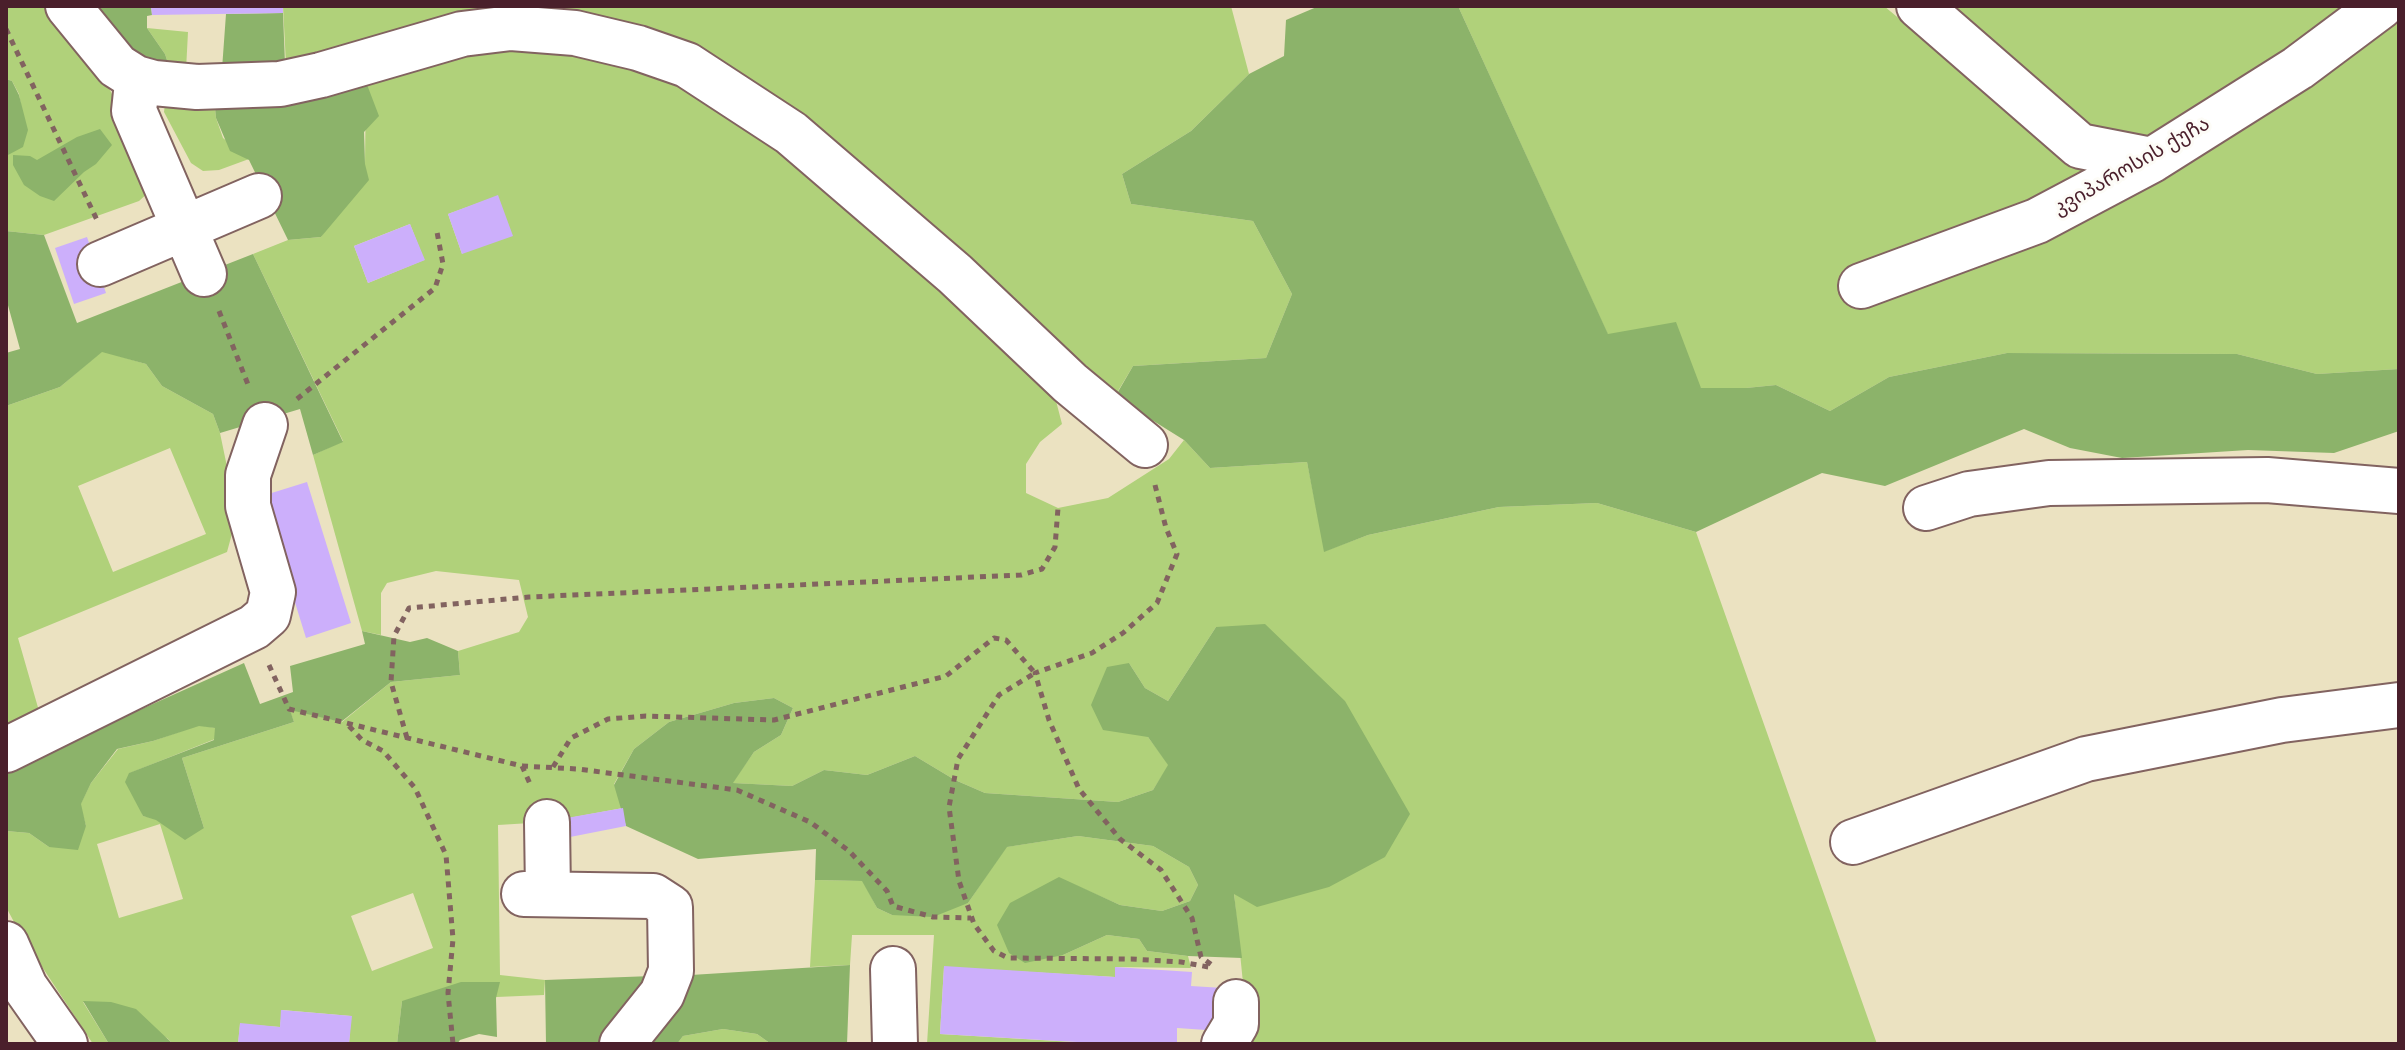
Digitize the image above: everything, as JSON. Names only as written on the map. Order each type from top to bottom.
[{"type":"street","points":[[68,6],[117,66],[143,80],[197,87],[280,84],[462,34],[511,28],[575,33],[638,48],[687,65],[791,133],[955,274],[1070,383],[1145,445]]},
{"type":"street","name":"კვიპაროსის ქუჩა","points":[[1861,286],[2037,221],[2152,160],[2298,68],[2381,6]]},
{"type":"street","points":[[1926,8],[2080,146],[2152,160]]},
{"type":"street","points":[[143,80],[136,92],[134,111],[204,274]]},
{"type":"street","points":[[107,260],[259,196]]},
{"type":"street","points":[[6,750],[254,627],[268,615],[273,592],[248,506],[248,475],[265,425]]},
{"type":"street","points":[[1926,508],[1969,494],[2049,483],[2267,480],[2399,491]]},
{"type":"street","points":[[1853,842],[2086,759],[2282,720],[2399,705]]},
{"type":"street","points":[[547,822],[536,894],[653,896],[670,907],[671,971],[662,994],[622,1044]]},
{"type":"street","points":[[6,944],[25,987],[65,1044]]},
{"type":"street","points":[[893,969],[895,1044]]},
{"type":"street","points":[[1224,1044],[1236,1024],[1226,985]]},
{"type":"path","points":[[6,29],[107,260]]},
{"type":"path","points":[[204,274],[265,425],[435,288],[443,264],[437,232]]},
{"type":"path","points":[[1145,445],[1166,528],[1177,554],[1157,603],[1123,633],[1092,653],[1035,673],[999,695],[958,759],[949,807],[959,881],[971,918],[994,951],[1008,958],[1181,962],[1226,985]]},
{"type":"path","points":[[407,738],[391,682],[394,636],[409,608],[529,597],[1021,575],[1042,569],[1055,547],[1058,508]]},
{"type":"path","points":[[254,627],[289,709],[522,766],[553,767],[737,790],[810,822],[849,851],[887,891],[893,906],[933,917],[971,918]]},
{"type":"path","points":[[553,767],[571,738],[608,719],[646,716],[774,720],[946,676],[994,638],[1006,640],[1035,673],[1049,720],[1079,789],[1120,839],[1161,870],[1192,918],[1201,957],[1226,985]]},
{"type":"path","points":[[347,724],[362,740],[383,751],[415,788],[446,855],[453,939],[448,993],[453,1044]]},
{"type":"path","points":[[522,766],[547,822]]},
{"type":"green space","points":[[6,6],[47,6],[104,78],[155,181],[139,201],[44,235],[6,231],[6,155],[22,111],[19,94],[12,81],[6,79]]},
{"type":"green space","points":[[87,6],[151,6],[152,15],[147,16],[147,28],[165,54],[170,69],[150,67]]},
{"type":"green space","points":[[283,6],[1231,6],[1249,74],[1191,131],[1122,174],[1131,204],[1253,221],[1292,294],[1266,358],[1133,366],[1115,396],[611,22],[286,64]]},
{"type":"green space","points":[[1319,6],[1458,6],[1608,334],[1676,322],[1701,388],[1776,385],[1830,411],[1889,377],[2007,353],[2237,354],[2317,374],[2399,369],[2399,431],[2334,453],[2248,450],[2122,458],[2070,448],[2024,429],[1885,486],[1822,473],[1696,532],[1597,503],[1499,507],[1368,535],[1324,552],[1307,462],[1210,468],[1184,440],[1115,397],[1133,366],[1266,358],[1292,294],[1253,221],[1131,204],[1122,174],[1191,131],[1249,74],[1284,56],[1286,20]]},
{"type":"green space","points":[[1458,6],[1884,6],[2064,156],[2150,160],[2080,146],[1904,6],[2399,6],[2399,369],[2317,374],[2237,354],[2007,353],[1889,377],[1830,411],[1776,385],[1701,388],[1608,335]]},
{"type":"green space","points":[[283,13],[285,64],[222,69],[226,14]]},
{"type":"green space","points":[[147,28],[188,32],[186,70],[170,69],[165,54]]},
{"type":"green space","points":[[530,48],[599,50],[678,73],[782,143],[1055,397],[1062,424],[1040,442],[1026,464],[1026,493],[1058,508],[1108,498],[1169,459],[1184,440],[1210,468],[1307,462],[1325,551],[1368,535],[1499,507],[1597,503],[1696,532],[1877,1044],[1241,1044],[1245,1003],[1234,893],[1216,627],[1168,701],[1145,688],[1129,663],[1148,737],[1169,765],[1153,790],[1118,802],[985,793],[955,780],[915,756],[867,775],[824,770],[792,786],[732,783],[754,752],[781,735],[793,708],[774,698],[734,703],[669,722],[634,749],[614,784],[623,808],[547,822],[498,825],[500,975],[545,980],[544,995],[402,1001],[397,1044],[349,1044],[351,1016],[282,1010],[280,1027],[240,1024],[238,1044],[173,1044],[167,1038],[83,1002],[109,1044],[93,1044],[6,907],[6,831],[29,833],[49,847],[86,826],[80,805],[91,783],[118,749],[199,725],[216,728],[215,739],[130,773],[143,816],[204,828],[182,758],[294,722],[289,709],[342,722],[391,682],[460,675],[458,651],[519,632],[528,617],[519,580],[436,571],[387,583],[381,593],[381,635],[362,631],[313,455],[343,441],[253,254],[288,240],[321,237],[365,164],[366,82],[450,57]],"holes":[[[498,196],[462,254],[448,214]],[[410,224],[424,260],[368,283],[354,246]],[[160,824],[183,899],[119,918],[97,844]],[[413,893],[433,948],[372,971],[351,916]]]},
{"type":"green space","points":[[6,79],[12,81],[19,95],[28,130],[23,147],[8,155],[6,155]]},
{"type":"green space","points":[[366,82],[379,116],[364,132],[369,180],[321,237],[288,240],[249,160],[230,151],[216,118],[214,98]]},
{"type":"green space","points":[[214,98],[216,118],[223,138],[249,159],[219,170],[203,171],[191,163],[164,112],[165,104]]},
{"type":"green space","points":[[100,129],[112,145],[96,164],[54,201],[24,185],[13,165],[13,155],[30,156],[37,160],[77,137]]},
{"type":"green space","points":[[6,231],[44,235],[77,323],[253,254],[343,442],[313,455],[300,409],[220,433],[213,414],[162,386],[146,364],[102,352],[60,387],[6,406],[6,353],[20,349],[6,298]]},
{"type":"green space","points":[[102,351],[146,364],[162,386],[213,414],[220,433],[237,515],[227,552],[18,638],[39,711],[6,729],[6,406],[60,387]],"holes":[[[170,448],[206,534],[113,572],[78,486]]]},
{"type":"green space","points":[[1265,624],[1345,701],[1410,814],[1385,857],[1329,887],[1257,907],[1234,894],[1242,958],[1147,951],[1139,939],[1107,935],[1063,955],[1025,963],[1009,953],[997,925],[1010,903],[1059,877],[1120,905],[1162,911],[1190,901],[1198,885],[1189,867],[1153,846],[1078,836],[1007,847],[968,903],[933,917],[892,915],[877,908],[862,881],[815,880],[816,849],[698,859],[626,826],[614,785],[634,749],[669,722],[734,703],[774,698],[793,708],[781,735],[754,752],[733,783],[792,786],[824,770],[867,775],[915,756],[955,780],[985,793],[1118,802],[1153,790],[1168,765],[1148,737],[1103,730],[1091,705],[1107,667],[1129,663],[1145,688],[1168,701],[1216,627]]},
{"type":"green space","points":[[362,631],[410,642],[427,638],[458,651],[460,675],[391,682],[341,722],[290,710],[294,722],[182,758],[204,828],[185,840],[156,820],[143,816],[125,782],[129,773],[214,740],[215,728],[199,726],[117,749],[91,783],[81,804],[86,826],[78,850],[49,847],[29,833],[6,831],[6,770],[244,663],[260,704],[293,692],[290,666],[365,644]]},
{"type":"green space","points":[[1078,836],[1153,846],[1189,867],[1198,885],[1190,901],[1162,911],[1120,905],[1059,878],[1063,955],[1107,935],[1139,939],[1147,951],[1188,956],[1191,968],[1116,967],[1115,977],[944,967],[940,1034],[1106,1044],[927,1044],[934,935],[852,935],[850,965],[810,967],[815,880],[863,881],[877,908],[892,915],[968,903],[1006,847]]},
{"type":"green space","points":[[850,965],[847,1044],[771,1044],[757,1034],[723,1029],[683,1036],[677,1044],[653,1044],[691,975]]},
{"type":"green space","points":[[652,976],[615,1044],[546,1044],[545,980]]},
{"type":"green space","points":[[461,982],[500,982],[496,998],[497,1037],[479,1034],[460,1040],[457,1044],[397,1044],[402,1001]]},
{"type":"green space","points":[[83,1001],[111,1002],[136,1009],[173,1044],[109,1044]]},
{"type":"green space","points":[[723,1029],[757,1034],[771,1044],[677,1044],[683,1036]]},
{"type":"building","points":[[151,6],[283,6],[283,13],[152,15]]},
{"type":"building","points":[[498,195],[513,236],[462,254],[448,214]]},
{"type":"building","points":[[410,224],[425,260],[368,283],[354,246]]},
{"type":"building","points":[[87,237],[106,293],[74,304],[55,248]]},
{"type":"building","points":[[307,482],[351,623],[306,638],[262,496]]},
{"type":"building","points":[[623,808],[626,826],[565,838],[561,819]]},
{"type":"building","points":[[944,966],[1115,977],[1115,967],[1192,972],[1191,986],[1223,988],[1221,1031],[1177,1028],[1177,1044],[1111,1044],[940,1034]]},
{"type":"building","points":[[281,1010],[352,1016],[349,1044],[238,1044],[240,1023],[280,1027]]}]
